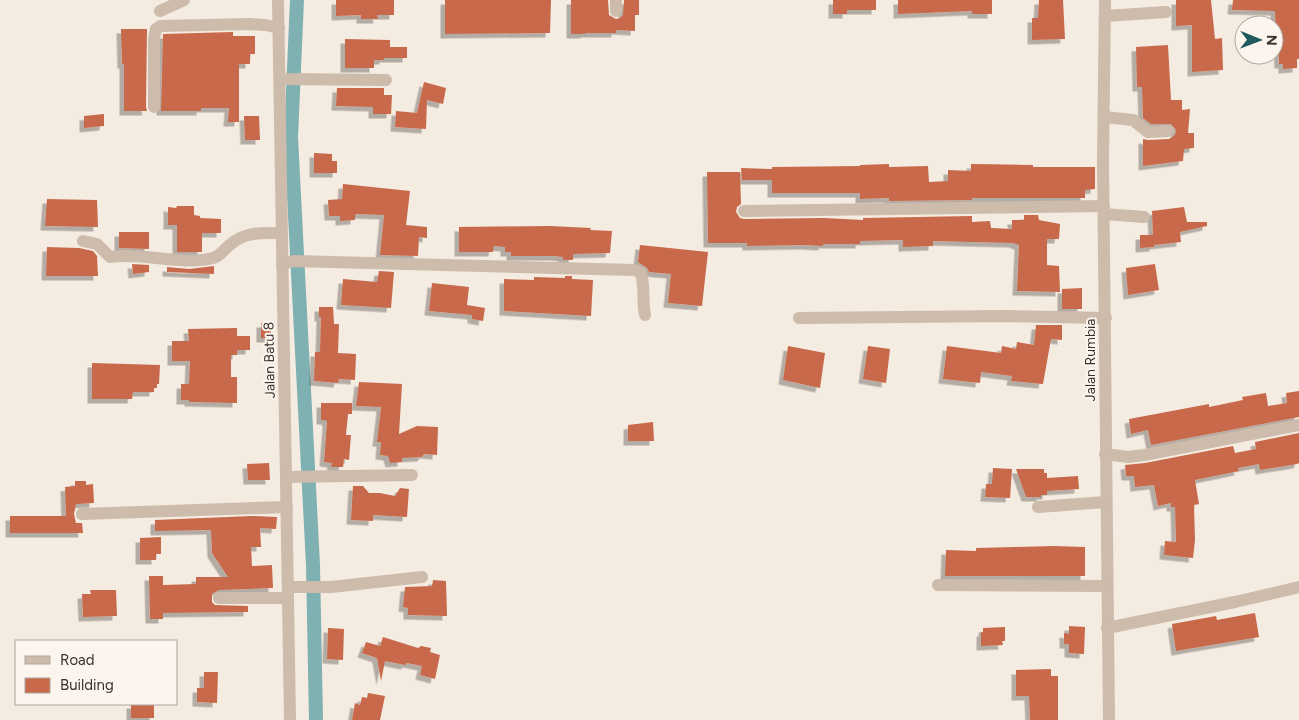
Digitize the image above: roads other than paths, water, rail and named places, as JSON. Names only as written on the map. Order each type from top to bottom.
[{"type":"street","points":[[160,11],[184,0]]},
{"type":"street","name":"Jalan Batu 8","points":[[278,0],[285,80],[282,233],[288,262],[286,477],[292,591],[290,720]]},
{"type":"street","name":"Jalan Rumbia","points":[[1105,0],[1105,454],[1109,720]]},
{"type":"street","points":[[1105,16],[1166,12]]},
{"type":"street","points":[[154,106],[154,38],[156,29],[161,26],[250,24],[279,28]]},
{"type":"street","points":[[285,80],[386,80]]},
{"type":"street","points":[[1104,117],[1133,120],[1148,132],[1168,131]]},
{"type":"street","points":[[744,210],[1104,210],[1144,217]]},
{"type":"street","points":[[83,241],[97,244],[110,257],[125,255],[194,260],[214,258],[222,254],[230,244],[255,233],[282,233]]},
{"type":"street","points":[[288,262],[635,270],[641,273],[644,283],[642,302],[645,315]]},
{"type":"street","points":[[799,318],[1106,318]]},
{"type":"street","points":[[1105,454],[1128,457],[1144,455],[1299,425]]},
{"type":"street","points":[[286,477],[412,475]]},
{"type":"street","points":[[1038,507],[1106,502]]},
{"type":"street","points":[[82,514],[287,507]]},
{"type":"street","points":[[219,598],[422,577]]},
{"type":"street","points":[[938,585],[1107,586]]},
{"type":"street","points":[[1107,628],[1299,587]]},
{"type":"waterway","points":[[297,0],[291,137],[313,565],[316,720]]}]
